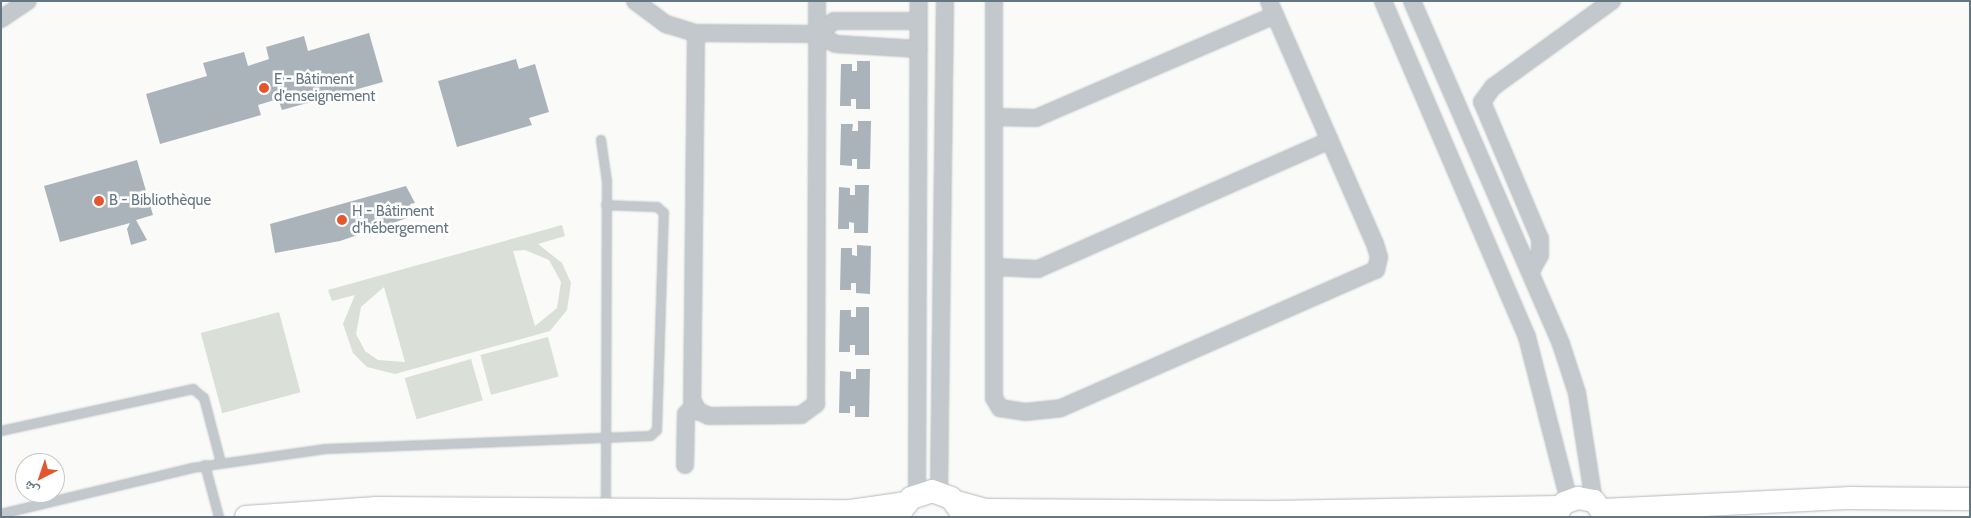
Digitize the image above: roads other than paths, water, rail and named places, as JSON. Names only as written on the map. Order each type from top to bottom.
[{"type":"main road","points":[[246,517],[377,508],[851,511],[930,504],[985,510],[1193,512],[1601,509],[1851,498],[1970,499]]},
{"type":"street","points":[[1,19],[28,1]]},
{"type":"street","points":[[694,406],[709,416],[774,415],[807,414],[816,404],[817,1]]},
{"type":"street","points":[[919,1],[920,243],[930,504]]},
{"type":"street","points":[[930,504],[942,246],[946,1]]},
{"type":"street","points":[[994,1],[994,117],[994,267],[996,404],[1025,412],[1062,408],[1376,270],[1379,257],[1375,244],[1272,8],[1036,118],[994,117]]},
{"type":"street","points":[[1383,1],[1527,337],[1561,508]]},
{"type":"street","points":[[1412,1],[1531,271],[1577,393],[1601,509]]},
{"type":"street","points":[[1531,271],[1540,255],[1540,239],[1482,102],[1493,87],[1612,1]]},
{"type":"street","points":[[639,2],[666,24],[696,33],[817,34],[836,44],[919,49]]},
{"type":"street","points":[[817,34],[834,21],[918,21]]},
{"type":"street","points":[[685,465],[686,414],[694,406],[696,33]]},
{"type":"street","points":[[994,267],[1038,269],[1330,140]]},
{"type":"street","points":[[920,243],[942,246]]},
{"type":"lane","points":[[601,140],[606,205],[606,508]]},
{"type":"lane","points":[[1,514],[205,465],[326,449],[644,438],[657,430],[664,230],[659,208],[606,205]]},
{"type":"lane","points":[[1,431],[193,389],[204,398],[221,463]]},
{"type":"lane","points":[[205,465],[219,517]]},
{"type":"place","name":"E - Bâtiment d'enseignement","points":[[264,88]]},
{"type":"place","name":"B - Bibliothèque","points":[[99,201]]},
{"type":"place","name":"H - Bâtiment d'hébergement","points":[[342,220]]}]
